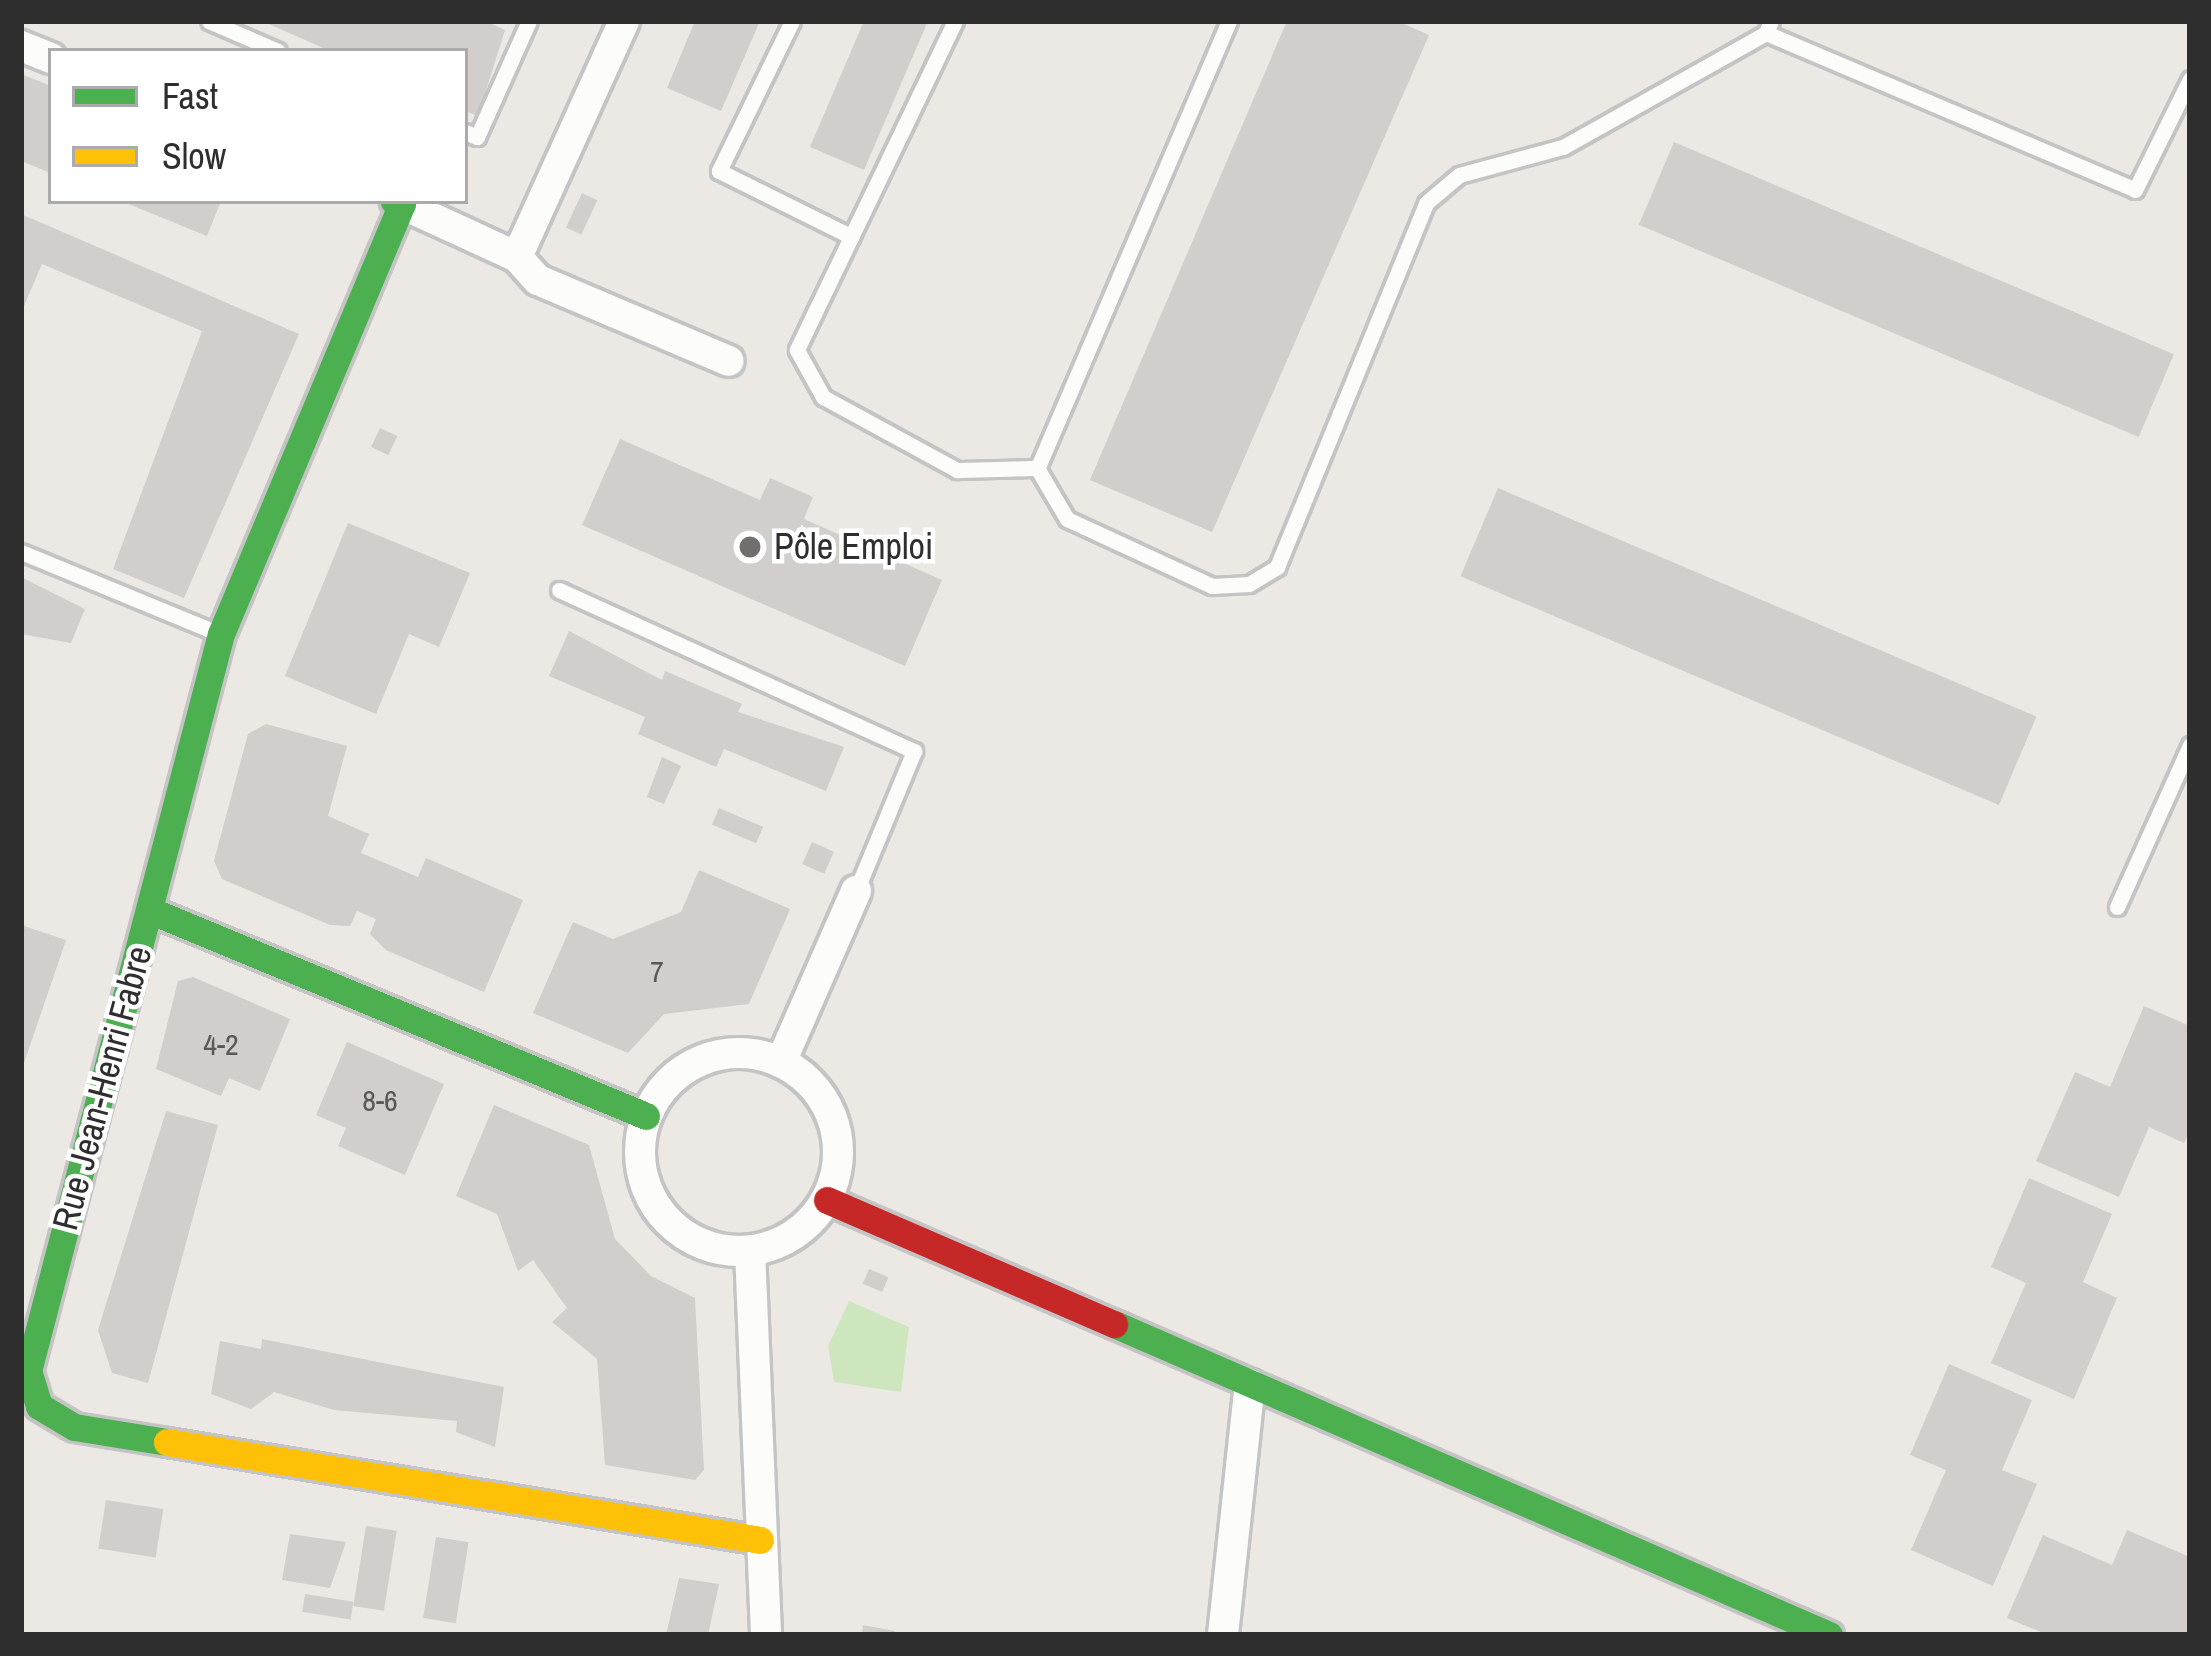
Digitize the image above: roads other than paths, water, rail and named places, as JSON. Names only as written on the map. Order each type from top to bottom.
[{"type":"street","points":[[518,257],[624,21]]},
{"type":"street","name":"Rue Jean-Henri Fabre","points":[[398,204],[220,634],[149,910],[31,1316],[28,1371],[39,1406],[74,1427],[760,1540]]},
{"type":"street","points":[[400,204],[518,257],[538,280],[729,361]]},
{"type":"street","points":[[782,1062],[856,891]]},
{"type":"street","points":[[149,910],[646,1116]]},
{"type":"street","points":[[702,1060],[782,1062],[808,1080],[838,1137],[827,1200],[794,1234],[750,1251],[716,1250],[660,1213],[639,1149],[646,1116],[702,1060]]},
{"type":"street","points":[[827,1200],[1829,1635]]},
{"type":"street","points":[[750,1251],[766,1635]]},
{"type":"street","points":[[1223,1635],[1250,1384]]},
{"type":"lane","points":[[209,21],[271,48]]},
{"type":"lane","points":[[468,133],[478,137],[529,21]]},
{"type":"lane","points":[[792,21],[719,171],[852,237]]},
{"type":"lane","points":[[955,21],[797,350],[804,376],[957,470],[1037,468]]},
{"type":"lane","points":[[1037,468],[1229,21]]},
{"type":"lane","points":[[1037,468],[1066,519],[1213,586],[1249,584],[1290,541],[1426,203],[1459,175],[1563,147],[1769,27],[2135,190],[2190,79]]},
{"type":"lane","points":[[21,552],[220,634]]},
{"type":"lane","points":[[560,590],[914,751],[856,891]]},
{"type":"lane","points":[[2117,907],[2190,746]]},
{"type":"place","name":"Pôle Emploi","points":[[750,547]]}]
